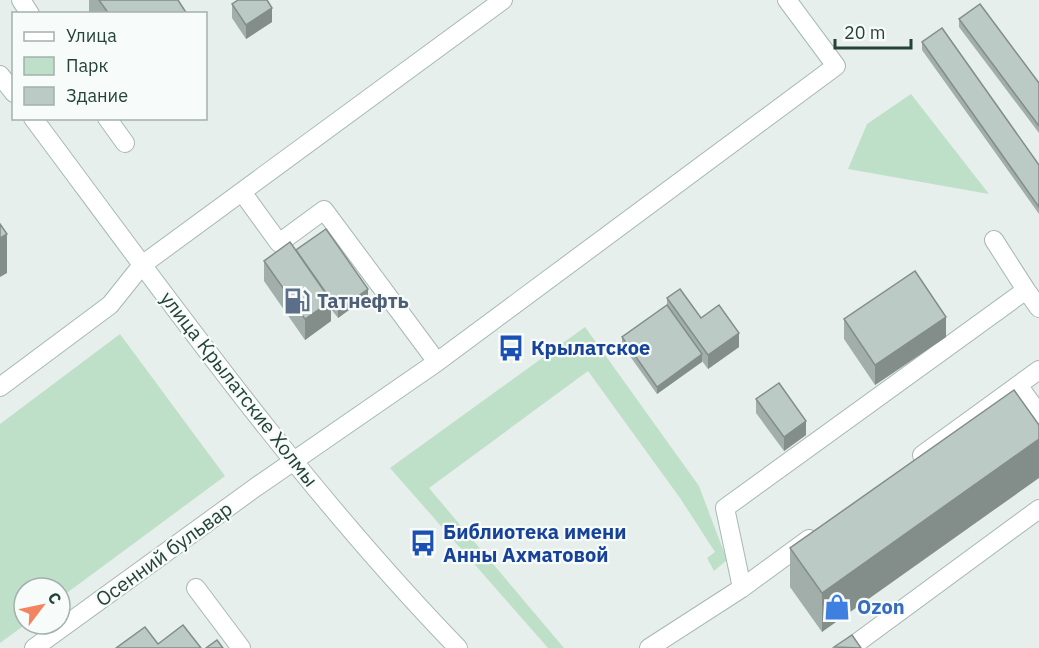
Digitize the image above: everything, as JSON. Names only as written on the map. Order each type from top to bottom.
[{"type":"street","points":[[0,387],[110,305],[142,265],[503,0]]},
{"type":"street","name":"Осенний бульвар","points":[[34,648],[437,362],[836,66],[787,0]]},
{"type":"street","points":[[0,75],[12,90]]},
{"type":"street","name":"улица Крылатские Холмы","points":[[34,120],[142,265],[343,521],[458,648]]},
{"type":"street","points":[[108,120],[125,143]]},
{"type":"street","points":[[242,192],[279,243],[324,210],[437,362]]},
{"type":"street","points":[[994,240],[1039,308]]},
{"type":"street","points":[[742,588],[725,508],[1026,290]]},
{"type":"street","points":[[904,469],[1039,370]]},
{"type":"street","points":[[1017,385],[1039,414]]},
{"type":"street","points":[[857,648],[854,645],[1039,509]]},
{"type":"street","points":[[649,648],[742,588],[828,525]]},
{"type":"street","points":[[196,588],[241,648]]},
{"type":"green space","points":[[911,94],[989,194],[848,169],[867,124]]},
{"type":"green space","points":[[585,327],[699,486],[727,560],[714,571],[707,558],[715,552],[680,498],[588,371],[429,488],[564,648],[548,648],[390,468]]},
{"type":"green space","points":[[120,334],[225,476],[72,589],[72,576],[12,576],[12,634],[0,643],[0,424]]},
{"type":"building","points":[[99,0],[178,0],[186,12],[108,12]]},
{"type":"building","points":[[238,0],[267,0],[272,8],[246,25],[232,4]]},
{"type":"building","points":[[980,4],[1039,83],[1039,126],[959,19]]},
{"type":"building","points":[[942,28],[1039,165],[1039,207],[922,42]]},
{"type":"building","points":[[0,224],[7,234],[0,238]]},
{"type":"building","points":[[326,229],[368,289],[338,310],[296,250]]},
{"type":"building","points":[[290,242],[331,301],[305,319],[264,261]]},
{"type":"building","points":[[915,271],[946,317],[875,365],[844,319]]},
{"type":"building","points":[[680,289],[701,318],[719,305],[739,333],[708,355],[667,298]]},
{"type":"building","points":[[667,305],[702,354],[657,387],[622,337]]},
{"type":"building","points":[[779,383],[806,421],[784,437],[756,399]]},
{"type":"building","points":[[1014,390],[1039,425],[1039,439],[822,593],[790,548]]},
{"type":"building","points":[[183,625],[201,648],[116,648],[145,627],[158,644]]},
{"type":"building","points":[[852,635],[861,648],[834,647]]},
{"type":"building","points":[[217,640],[223,648],[206,648]]},
{"type":"place","name":"Татнефть","points":[[297,301]]},
{"type":"place","name":"Крылатское","points":[[511,348]]},
{"type":"place","name":"Библиотека имени Анны Ахматовой","points":[[423,543]]},
{"type":"place","name":"Ozon","points":[[837,607]]}]
